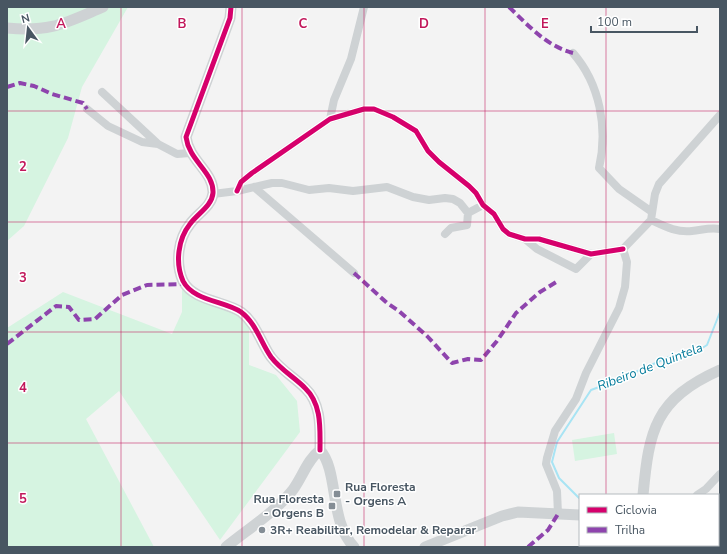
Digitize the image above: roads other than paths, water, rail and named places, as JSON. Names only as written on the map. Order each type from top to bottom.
[{"type":"street","points":[[7,28],[33,30],[46,29],[58,26],[103,7]]},
{"type":"street","points":[[231,7],[227,25],[187,129],[186,137],[190,153],[209,177],[213,194],[210,202],[190,224],[183,236],[179,249],[179,268],[182,279],[188,288],[196,294],[242,313],[249,320],[271,357],[281,368],[306,388],[313,398],[320,418],[320,450],[327,461],[337,515],[344,531],[354,547]]},
{"type":"street","points":[[330,119],[334,100],[351,59],[364,7]]},
{"type":"street","points":[[573,53],[583,64],[601,109],[604,129],[600,168],[619,189],[651,216],[673,230],[691,232],[705,229],[720,229]]},
{"type":"street","points":[[102,92],[158,144],[177,154],[190,153]]},
{"type":"street","points":[[237,191],[241,182],[252,173],[330,119],[364,108],[374,109],[393,117],[416,131],[428,151],[476,193],[483,205],[494,214],[503,229],[509,234],[525,239],[539,239],[591,254],[623,249],[651,216],[655,194],[660,184],[720,114]]},
{"type":"street","points":[[87,109],[108,126],[142,142],[158,144]]},
{"type":"street","points":[[213,194],[237,191],[272,183],[282,183],[309,190],[329,188],[352,191],[387,187],[413,197],[429,200],[446,198],[453,199],[460,203],[468,213],[467,225],[451,228],[445,234]]},
{"type":"street","points":[[254,187],[354,273]]},
{"type":"street","points":[[468,213],[483,205]]},
{"type":"street","points":[[525,239],[537,249],[576,269],[591,254]]},
{"type":"street","points":[[558,514],[557,491],[546,464],[547,458],[555,431],[576,399],[586,373],[619,308],[624,287],[627,262],[623,249]]},
{"type":"street","points":[[644,494],[647,457],[658,418],[676,397],[704,378],[720,370]]},
{"type":"street","points":[[226,547],[277,507],[302,476],[312,456],[320,450]]},
{"type":"street","points":[[698,494],[706,489],[720,474]]},
{"type":"street","points":[[424,547],[502,516],[518,512],[579,515]]},
{"type":"waterway","name":"Ribeiro de Quintela","points":[[579,498],[559,478],[552,462],[557,442],[591,390],[618,380],[671,356],[696,352],[707,345],[720,312]]},
{"type":"place","name":"Rua Floresta - Orgens A","points":[[337,494]]},
{"type":"place","name":"Rua Floresta - Orgens B","points":[[332,506]]},
{"type":"place","name":"3R+ Reabilitar, Remodelar & Reparar","points":[[262,530]]}]
